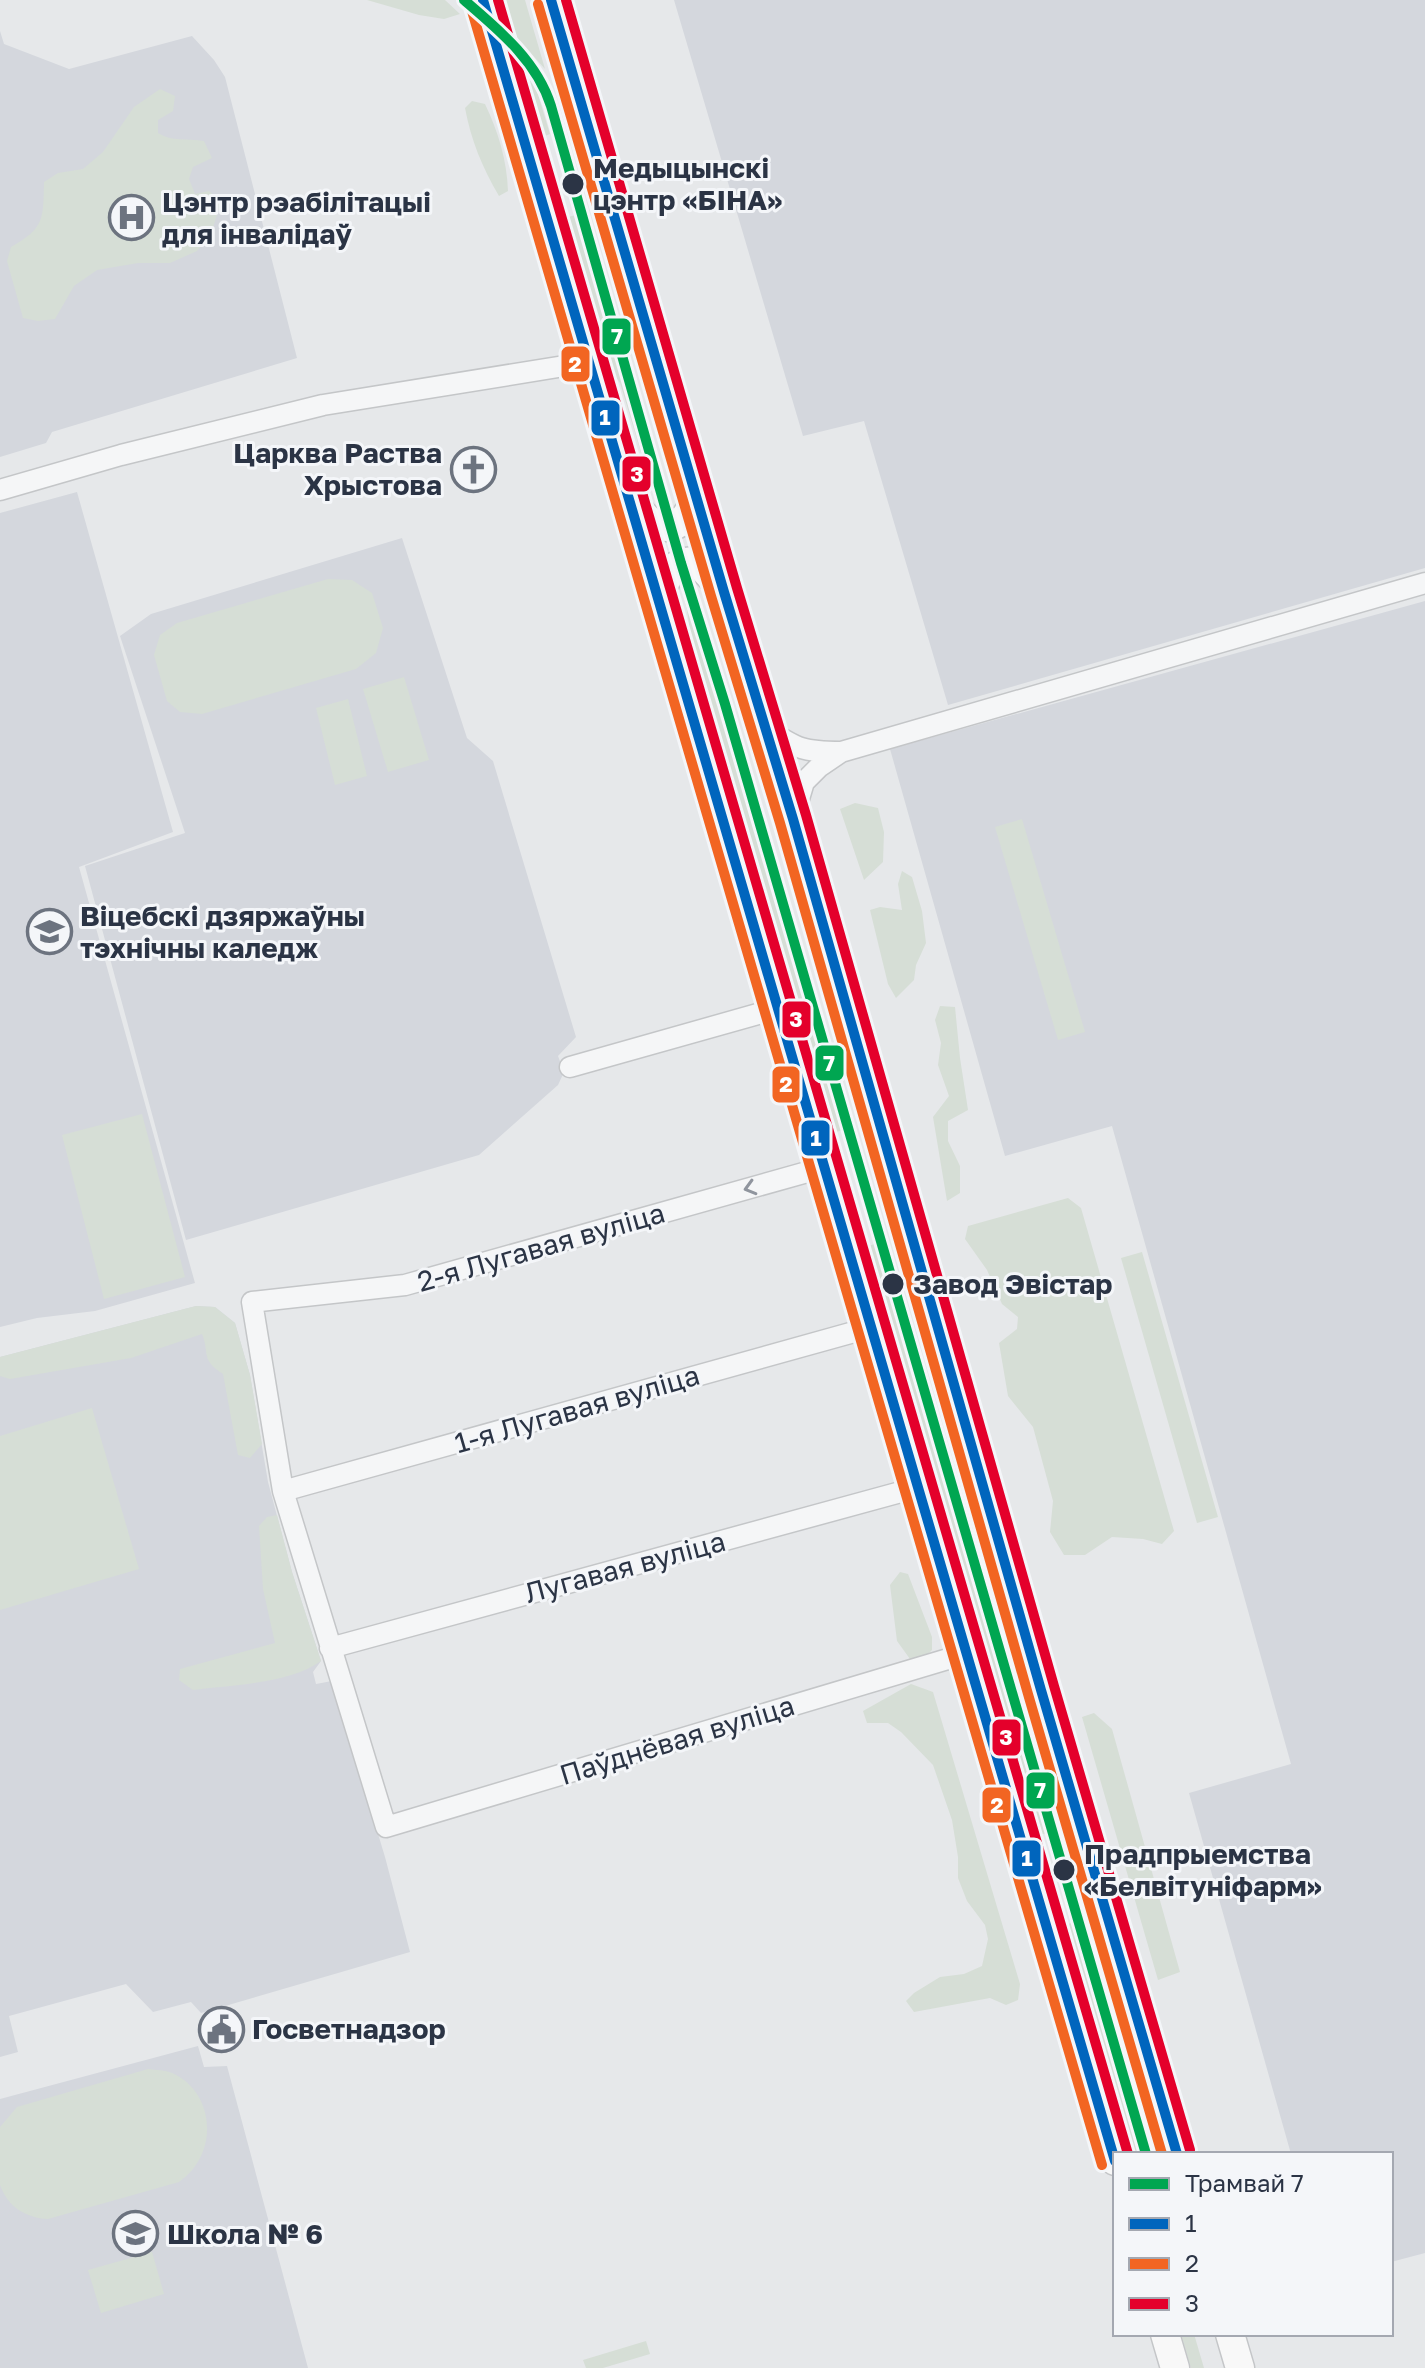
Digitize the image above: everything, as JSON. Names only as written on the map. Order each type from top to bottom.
[{"type":"main road","points":[[483,0],[1113,2154]]},
{"type":"main road","points":[[551,0],[793,819],[1041,1690],[1176,2152]]},
{"type":"main road","points":[[627,494],[653,523],[670,525],[682,522],[688,516],[695,495]]},
{"type":"main road","points":[[659,606],[666,578],[676,566],[688,562],[698,563],[724,592]]},
{"type":"main road","points":[[1166,2336],[1175,2368]]},
{"type":"main road","points":[[1231,2336],[1240,2368]]},
{"type":"street","points":[[0,490],[121,455],[323,405],[589,362]]},
{"type":"street","points":[[765,728],[794,747],[811,752],[841,752],[1425,583]]},
{"type":"street","points":[[793,819],[804,782],[841,752]]},
{"type":"street","points":[[570,1067],[779,1008]]},
{"type":"street","name":"2-я Лугавая вуліца","points":[[283,1491],[252,1302],[405,1285],[825,1167]]},
{"type":"street","name":"1-я Лугавая вуліца","points":[[283,1491],[872,1327]]},
{"type":"street","name":"Лугавая вуліца","points":[[330,1648],[919,1487]]},
{"type":"street","points":[[283,1491],[330,1648]]},
{"type":"street","name":"Паўднёвая вуліца","points":[[330,1648],[386,1827],[968,1653]]},
{"type":"shaded area","points":[[367,0],[445,0],[460,14],[444,19]]},
{"type":"shaded area","points":[[505,0],[525,0],[545,69],[517,38]]},
{"type":"shaded area","points":[[674,0],[1425,0],[1425,568],[948,705],[864,421],[803,436]]},
{"type":"shaded area","name":"Цэнтр рэабілітацыі для інвалідаў","points":[[0,31],[4,44],[69,69],[192,36],[214,60],[225,77],[297,358],[52,432],[46,443],[0,457]]},
{"type":"shaded area","points":[[517,61],[537,91],[550,134],[542,137]]},
{"type":"shaded area","points":[[160,89],[175,96],[173,111],[158,120],[158,133],[174,139],[204,141],[212,158],[193,167],[189,179],[195,194],[209,191],[221,202],[211,234],[197,251],[170,263],[138,263],[97,270],[74,286],[55,319],[38,321],[23,318],[7,261],[11,247],[30,234],[40,221],[44,182],[58,173],[83,169],[103,152],[134,107]]},
{"type":"shaded area","points":[[472,101],[485,104],[501,146],[508,191],[499,196],[482,164],[470,131],[465,108]]},
{"type":"shaded area","points":[[589,166],[673,455],[683,505],[680,505],[582,168]]},
{"type":"shaded area","points":[[579,214],[665,510],[659,512],[565,218]]},
{"type":"shaded area","name":"Віцебскі дзяржаўны тэхнічны каледж","points":[[77,492],[173,832],[79,867],[195,1283],[95,1311],[37,1318],[0,1327],[0,513]]},
{"type":"shaded area","points":[[402,538],[467,738],[493,761],[576,1037],[558,1056],[564,1072],[558,1085],[479,1155],[186,1240],[85,866],[185,833],[120,636],[151,614]]},
{"type":"shaded area","points":[[681,569],[844,1130],[832,1133],[693,653],[687,610],[677,574]]},
{"type":"shaded area","points":[[700,572],[707,580],[727,649],[747,700],[899,1221],[890,1223]]},
{"type":"shaded area","points":[[328,579],[352,580],[372,593],[383,628],[376,653],[356,669],[202,714],[180,712],[167,701],[154,655],[160,635],[177,623]]},
{"type":"shaded area","points":[[1425,601],[1425,2253],[1393,2261],[1393,2152],[1290,2152],[1189,1793],[1291,1764],[1112,1126],[1005,1156],[890,749]]},
{"type":"shaded area","points":[[404,677],[429,760],[388,772],[363,689]]},
{"type":"shaded area","points":[[348,699],[367,776],[335,785],[316,708]]},
{"type":"shaded area","points":[[855,803],[878,808],[884,832],[883,862],[864,880],[840,809]]},
{"type":"shaded area","points":[[1022,819],[1085,1032],[1058,1040],[995,827]]},
{"type":"shaded area","points":[[902,871],[912,877],[922,911],[926,943],[916,965],[914,980],[896,998],[888,984],[870,910],[880,907],[902,910],[898,884]]},
{"type":"shaded area","points":[[940,1006],[955,1007],[968,1110],[948,1121],[948,1141],[960,1166],[960,1193],[947,1201],[933,1117],[949,1096],[938,1065],[941,1043],[935,1020]]},
{"type":"shaded area","points":[[142,1114],[185,1277],[104,1299],[62,1135]]},
{"type":"shaded area","points":[[1068,1198],[1081,1208],[1174,1531],[1162,1544],[1112,1537],[1085,1555],[1064,1555],[1050,1532],[1053,1501],[1033,1427],[1008,1396],[999,1343],[1017,1329],[1018,1317],[1002,1304],[987,1270],[965,1239],[968,1226]]},
{"type":"shaded area","points":[[877,1243],[1047,1833],[1036,1836],[866,1247]]},
{"type":"shaded area","points":[[1142,1252],[1218,1517],[1197,1523],[1121,1258]]},
{"type":"shaded area","points":[[196,1306],[215,1307],[235,1323],[250,1375],[268,1482],[292,1572],[321,1661],[313,1672],[316,1684],[332,1681],[410,1952],[201,2013],[191,2002],[153,2012],[126,1984],[9,2016],[18,2052],[0,2057],[0,1357]]},
{"type":"shaded area","points":[[196,1306],[215,1307],[235,1323],[250,1375],[262,1444],[250,1458],[238,1455],[223,1374],[208,1360],[202,1334],[131,1358],[10,1379],[0,1376],[0,1357]]},
{"type":"shaded area","points":[[92,1408],[139,1569],[0,1610],[0,1436]]},
{"type":"shaded area","points":[[277,1515],[321,1661],[293,1675],[276,1679],[193,1690],[179,1680],[180,1669],[275,1643],[263,1589],[259,1526],[267,1517]]},
{"type":"shaded area","points":[[900,1572],[908,1574],[932,1637],[932,1650],[925,1657],[910,1659],[897,1641],[890,1585]]},
{"type":"shaded area","points":[[911,1684],[933,1692],[1020,1984],[1018,2000],[1006,2005],[990,1998],[914,2012],[906,2001],[940,1977],[964,1974],[982,1966],[988,1939],[985,1925],[967,1901],[958,1878],[952,1820],[933,1765],[888,1723],[867,1723],[863,1711]]},
{"type":"shaded area","points":[[1094,1713],[1112,1729],[1180,1972],[1158,1980],[1082,1717]]},
{"type":"shaded area","points":[[1075,1922],[1141,2152],[1127,2152],[1061,1926]]},
{"type":"shaded area","name":"Школа № 6","points":[[198,2046],[204,2067],[227,2066],[308,2368],[0,2368],[0,2099]]},
{"type":"shaded area","points":[[148,2069],[169,2072],[185,2080],[201,2102],[206,2115],[205,2143],[201,2157],[190,2173],[179,2182],[48,2219],[25,2214],[13,2205],[0,2185],[0,2127],[17,2107]]},
{"type":"shaded area","points":[[152,2252],[164,2294],[101,2313],[88,2270]]},
{"type":"shaded area","points":[[1182,2336],[1195,2336],[1204,2368],[1191,2368]]},
{"type":"shaded area","points":[[646,2341],[650,2354],[603,2368],[586,2368],[583,2360]]},
{"type":"tram line","name":"7","points":[[464,0],[527,61],[551,106],[681,563],[725,704],[1145,2152]]},
{"type":"transit line","name":"1","points":[[483,0],[1113,2154]]},
{"type":"transit line","name":"3","points":[[498,0],[1127,2152]]},
{"type":"transit line","name":"1","points":[[551,0],[793,819],[1041,1690],[1176,2152]]},
{"type":"transit line","name":"3","points":[[566,0],[806,815],[1054,1686],[1190,2150]]},
{"type":"transit line","name":"2","points":[[470,4],[1102,2165]]},
{"type":"transit line","name":"2","points":[[538,4],[780,823],[1161,2152]]},
{"type":"place","name":"Медыцынскі цэнтр «БІНА»","points":[[573,184]]},
{"type":"place","name":"Цэнтр рэабілітацыі для інвалідаў","points":[[131,218]]},
{"type":"place","name":"Царква Раства Хрыстова","points":[[473,469]]},
{"type":"place","name":"Віцебскі дзяржаўны тэхнічны каледж","points":[[49,932]]},
{"type":"place","name":"Завод Эвістар","points":[[893,1284]]},
{"type":"place","name":"Прадпрыемства «Белвітуніфарм»","points":[[1064,1870]]},
{"type":"place","name":"Госветнадзор","points":[[221,2029]]},
{"type":"place","name":"Школа № 6","points":[[136,2234]]}]
